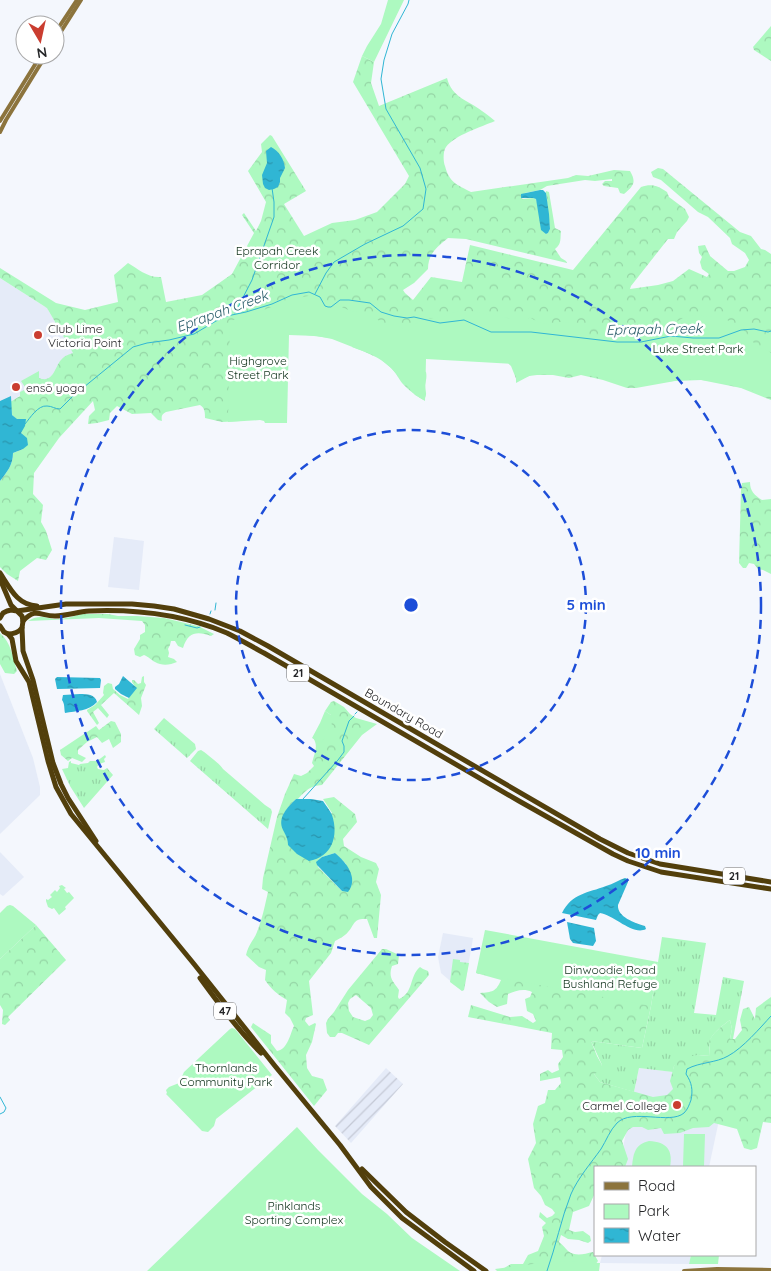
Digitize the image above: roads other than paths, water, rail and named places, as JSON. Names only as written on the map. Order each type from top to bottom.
[{"type":"highway","name":"21","points":[[0,573],[8,600],[16,611]]},
{"type":"highway","name":"21","points":[[2,580],[23,603],[35,606],[48,606]]},
{"type":"highway","name":"Boundary Road","points":[[16,611],[62,604],[142,605],[174,609],[209,619],[240,631],[268,646],[600,839],[628,853],[660,864],[771,882]]},
{"type":"highway","name":"21","points":[[0,618],[7,611],[16,611]]},
{"type":"highway","points":[[0,626],[8,634],[19,632],[22,628],[23,620],[22,616],[16,611]]},
{"type":"highway","name":"Boundary Road","points":[[23,620],[28,616],[40,613],[55,616],[89,611],[134,612],[173,617],[208,626],[241,640],[516,800],[613,854],[661,872],[771,889]]},
{"type":"highway","name":"47","points":[[22,628],[23,651],[33,680],[57,772],[68,798],[104,854]]},
{"type":"highway","name":"47","points":[[8,634],[14,645],[16,661],[29,682],[56,787],[71,814],[349,1156],[372,1187],[402,1218],[474,1271]]},
{"type":"highway","name":"47","points":[[349,1156],[406,1212],[486,1271]]},
{"type":"main road","points":[[65,18],[76,0]]},
{"type":"main road","points":[[65,25],[81,0]]},
{"type":"main road","points":[[0,132],[2,119],[35,65]]},
{"type":"main road","points":[[2,119],[39,65]]},
{"type":"main road","points":[[684,1271],[717,1269],[771,1270]]},
{"type":"water","points":[[271,147],[281,156],[285,168],[278,187],[269,190],[263,184],[262,175],[267,163],[266,151]]},
{"type":"water","points":[[540,190],[546,193],[549,214],[550,229],[546,234],[541,230],[536,199],[521,198],[521,194]]},
{"type":"water","points":[[11,396],[12,415],[17,419],[26,419],[21,433],[27,438],[28,445],[13,453],[11,465],[0,481],[0,401]]},
{"type":"water","points":[[123,676],[137,688],[129,698],[115,689]]},
{"type":"water","points":[[57,677],[100,678],[100,688],[57,689],[55,679]]},
{"type":"water","points":[[80,694],[93,696],[97,702],[86,709],[65,713],[62,700],[63,695]]},
{"type":"water","points":[[296,799],[323,801],[331,813],[335,830],[334,838],[328,850],[317,859],[309,861],[297,854],[288,845],[281,821],[284,813]]},
{"type":"water","points":[[335,853],[347,866],[352,876],[351,887],[348,892],[342,891],[316,862],[322,857]]},
{"type":"water","points":[[625,878],[628,879],[628,882],[618,909],[623,916],[645,926],[646,929],[635,930],[629,928],[600,913],[596,920],[562,913],[571,901],[581,895]]},
{"type":"water","points":[[567,922],[594,928],[596,941],[593,946],[573,943],[570,939]]},
{"type":"waterway","points":[[315,294],[334,262],[365,244],[403,226],[423,209],[426,189],[420,168],[386,109],[381,79],[384,60],[392,34],[409,0]]},
{"type":"waterway","points":[[235,313],[252,280],[274,217],[272,188]]},
{"type":"waterway","name":"Eprapah Creek","points":[[25,424],[34,412],[44,406],[60,409],[133,347],[194,334],[227,316],[272,304],[292,295],[309,292],[320,297],[325,306],[328,307],[331,307],[340,300],[370,303],[381,312],[394,316],[414,317],[440,323],[464,320],[491,332],[531,332],[617,342],[641,342],[671,336],[719,338],[741,330],[771,331]]},
{"type":"waterway","points":[[215,610],[216,603]]},
{"type":"waterway","points":[[185,625],[200,627]]},
{"type":"waterway","points":[[303,799],[344,752],[342,741],[349,721],[354,716]]},
{"type":"waterway","points":[[547,1271],[571,1194],[617,1123],[632,1117],[670,1118],[684,1113],[690,1104],[692,1093],[691,1084],[686,1074],[687,1069],[723,1058],[734,1052],[751,1038],[771,1016]]},
{"type":"waterway","points":[[0,1097],[6,1108],[0,1114]]},
{"type":"place","name":"Club Lime Victoria Point","points":[[38,335]]},
{"type":"place","name":"ensō yoga","points":[[16,387]]},
{"type":"place","name":"Carmel College","points":[[677,1105]]},
{"type":"park label","name":"Eprapah Creek Corridor","points":[[277,257]]},
{"type":"park label","name":"Luke Street Park","points":[[698,348]]},
{"type":"park label","name":"Highgrove Street Park","points":[[258,367]]},
{"type":"park label","name":"Dinwoodie Road Bushland Refuge","points":[[610,976]]},
{"type":"park label","name":"Thornlands Community Park","points":[[226,1074]]},
{"type":"park label","name":"Pinklands Sporting Complex","points":[[294,1212]]}]
